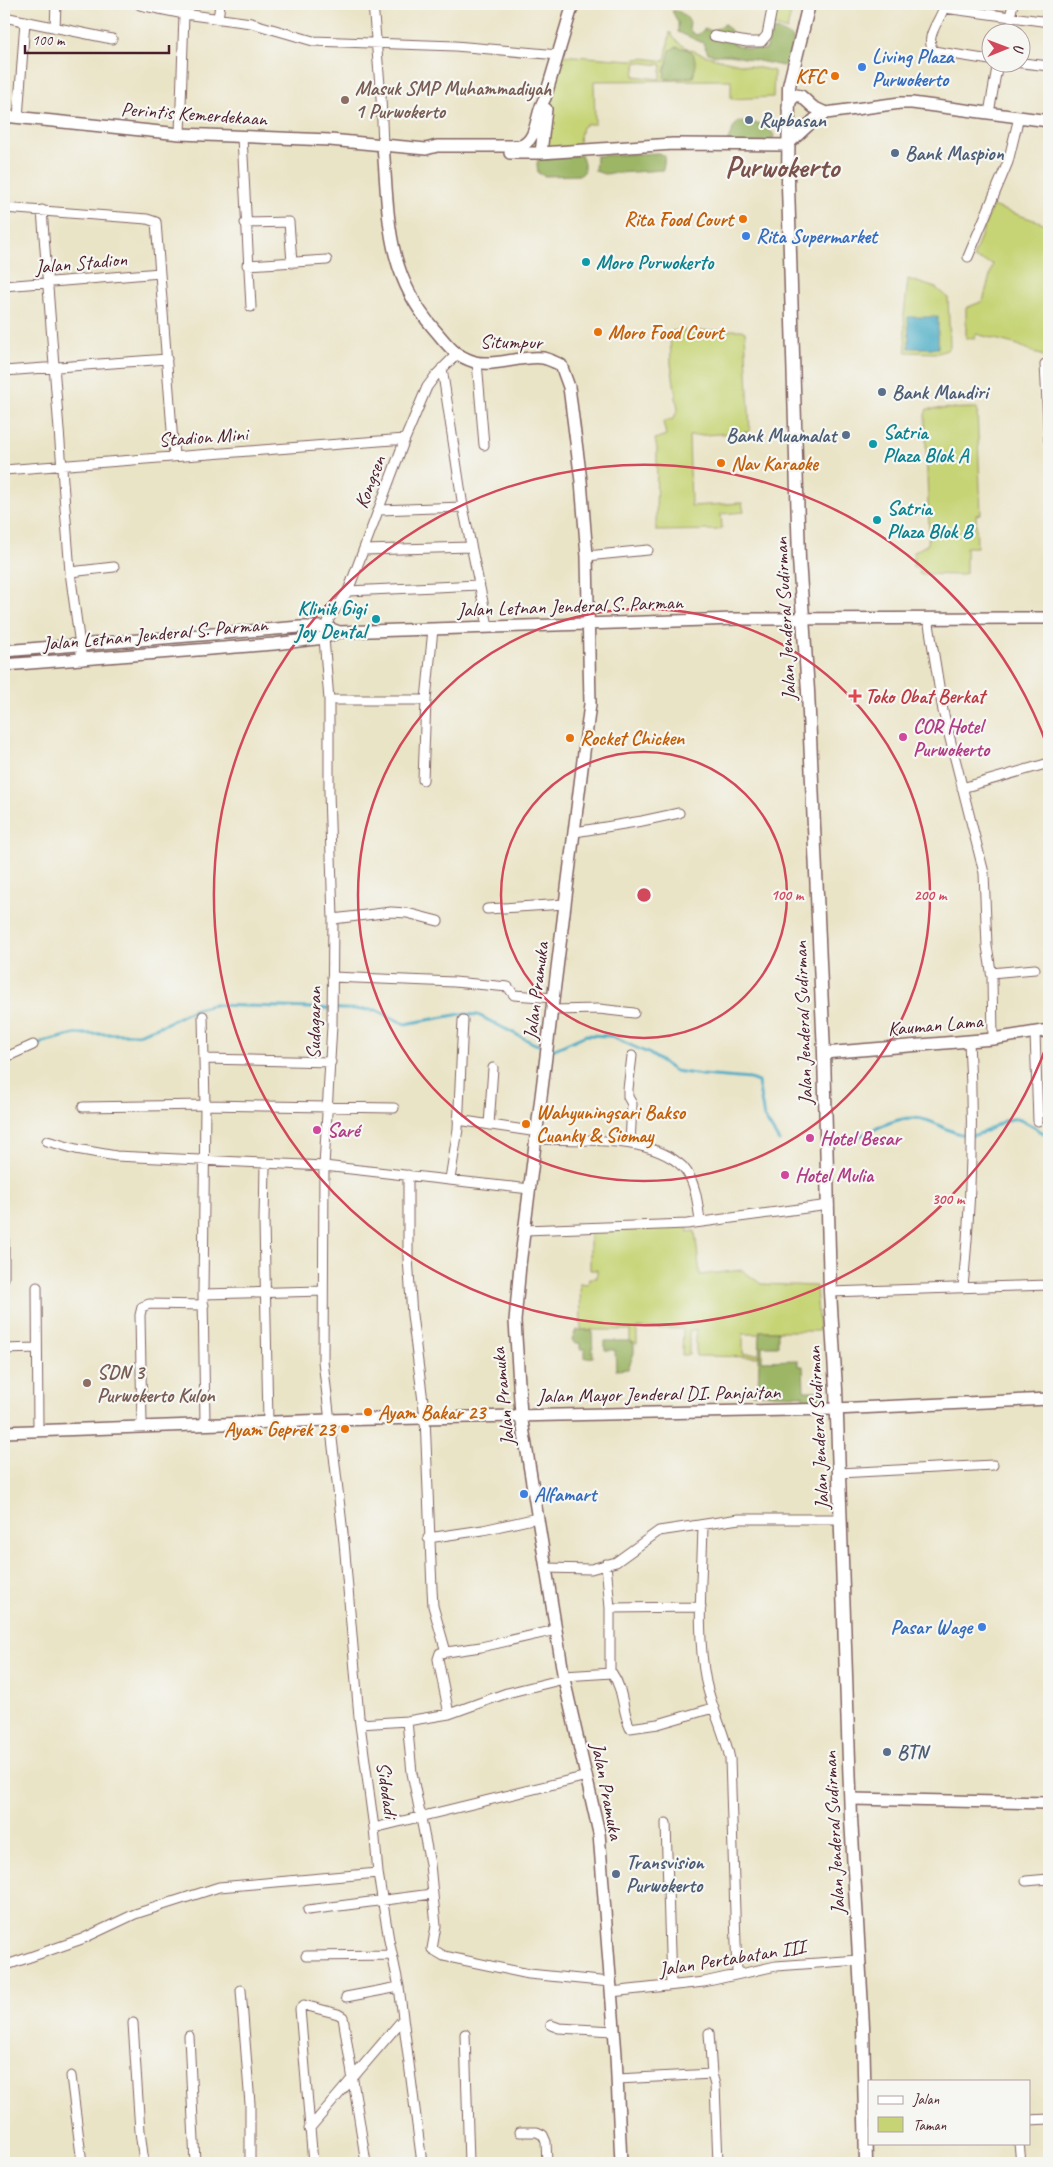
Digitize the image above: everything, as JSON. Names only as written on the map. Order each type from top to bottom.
[{"type":"main road","name":"Jalan Jenderal Sudirman","points":[[808,4],[789,86],[787,145],[795,438],[824,1053],[830,1292],[867,2130],[866,2163]]},
{"type":"street","points":[[55,28],[56,4]]},
{"type":"street","points":[[218,19],[220,4]]},
{"type":"street","points":[[373,4],[383,146]]},
{"type":"street","points":[[476,150],[520,146],[527,144],[532,138],[573,4]]},
{"type":"street","points":[[714,36],[747,42],[761,42],[767,35],[773,4]]},
{"type":"street","points":[[1010,17],[1013,4]]},
{"type":"street","points":[[140,5],[184,14],[251,23],[312,41],[455,46],[558,55]]},
{"type":"street","points":[[980,58],[933,51],[930,41],[945,6],[1049,22]]},
{"type":"street","points":[[180,134],[184,14]]},
{"type":"street","points":[[4,17],[112,39]]},
{"type":"street","points":[[18,118],[25,21]]},
{"type":"street","points":[[1030,64],[1049,66]]},
{"type":"street","points":[[989,113],[996,72]]},
{"type":"street","points":[[788,108],[791,100],[796,95],[801,96],[813,107],[826,113]]},
{"type":"street","points":[[476,150],[542,153],[662,145],[787,145],[815,119],[826,113],[878,105],[912,103],[1049,121]]},
{"type":"street","points":[[542,110],[542,153]]},
{"type":"street","name":"Perintis Kemerdekaan","points":[[4,116],[180,134],[330,140],[426,149],[437,146],[476,150]]},
{"type":"street","points":[[968,257],[1008,162],[1019,117]]},
{"type":"street","points":[[242,136],[250,307]]},
{"type":"street","name":"Situmpur","points":[[383,146],[387,211],[393,251],[408,293],[430,324],[456,355],[478,362],[543,358],[561,365],[565,371],[581,481],[588,556],[590,624]]},
{"type":"street","points":[[4,208],[152,220],[156,222],[174,456]]},
{"type":"street","points":[[42,210],[70,572],[82,660]]},
{"type":"street","points":[[245,223],[289,222],[292,263]]},
{"type":"street","points":[[247,265],[328,260]]},
{"type":"street","name":"Jalan Stadion","points":[[4,286],[160,273]]},
{"type":"street","name":"Kongsen","points":[[325,633],[328,619],[348,591],[405,439],[427,387],[442,368],[456,355]]},
{"type":"street","points":[[4,371],[167,359]]},
{"type":"street","points":[[478,362],[484,445]]},
{"type":"street","points":[[1045,364],[1049,441]]},
{"type":"street","points":[[442,368],[463,507],[488,626]]},
{"type":"street","name":"Stadion Mini","points":[[4,470],[405,439]]},
{"type":"street","points":[[378,510],[463,507]]},
{"type":"street","points":[[364,550],[471,547]]},
{"type":"street","points":[[588,556],[648,550]]},
{"type":"street","points":[[70,572],[114,566]]},
{"type":"street","points":[[348,591],[479,585]]},
{"type":"street","points":[[928,618],[943,711],[984,873],[991,973],[993,1039]]},
{"type":"street","name":"Jalan Letnan Jenderal S. Parman","points":[[4,665],[213,649],[339,632],[735,619],[1049,618]]},
{"type":"street","name":"Jalan Pramuka","points":[[590,624],[590,704],[515,1322],[521,1415],[545,1568],[564,1678],[599,1833],[618,2080],[621,2163]]},
{"type":"street","name":"Jalan Letnan Jenderal S. Parman","points":[[4,651],[272,629],[325,633]]},
{"type":"street","points":[[423,780],[426,700],[433,629]]},
{"type":"street","name":"Sudagaran","points":[[325,633],[329,700],[329,792],[333,919],[332,1025],[324,1166],[323,1361],[328,1420]]},
{"type":"street","points":[[212,634],[213,649]]},
{"type":"street","points":[[329,700],[426,700]]},
{"type":"street","points":[[962,788],[1049,763]]},
{"type":"street","points":[[575,832],[679,813]]},
{"type":"street","points":[[487,909],[566,904]]},
{"type":"street","points":[[333,919],[391,912],[407,913],[438,921]]},
{"type":"street","points":[[991,973],[1035,969]]},
{"type":"street","points":[[332,977],[454,982],[508,987],[514,995],[553,1004],[634,1013]]},
{"type":"street","points":[[203,1016],[205,1105],[203,1294],[205,1423]]},
{"type":"street","points":[[450,1179],[458,1120],[462,1020]]},
{"type":"street","name":"Kauman Lama","points":[[824,1053],[993,1039],[1049,1030]]},
{"type":"street","points":[[1035,1033],[1038,1121]]},
{"type":"street","points":[[963,1287],[971,1190],[971,1076],[969,1041]]},
{"type":"street","points":[[4,1058],[34,1045]]},
{"type":"street","points":[[630,1144],[632,1104],[628,1097],[628,1089],[632,1056]]},
{"type":"street","points":[[204,1059],[330,1062]]},
{"type":"street","points":[[489,1125],[493,1068]]},
{"type":"street","points":[[83,1107],[205,1105],[394,1108]]},
{"type":"street","points":[[458,1120],[538,1135],[630,1144],[668,1157],[684,1168],[693,1185],[700,1222]]},
{"type":"street","points":[[47,1141],[76,1149],[116,1156],[324,1166],[530,1189]]},
{"type":"street","points":[[265,1164],[268,1421]]},
{"type":"street","points":[[408,1175],[408,1258],[412,1315],[425,1417],[428,1538],[433,1606],[446,1652]]},
{"type":"street","points":[[525,1230],[632,1227],[700,1222],[828,1205]]},
{"type":"street","points":[[4,1240],[4,1278]]},
{"type":"street","points":[[830,1292],[1049,1285]]},
{"type":"street","points":[[37,1288],[38,1430]]},
{"type":"street","points":[[203,1294],[323,1291]]},
{"type":"street","points":[[142,1425],[140,1315],[142,1308],[149,1304],[204,1305]]},
{"type":"street","points":[[4,1349],[37,1348]]},
{"type":"street","name":"Jalan Mayor Jenderal DI. Panjaitan","points":[[4,1432],[268,1421],[836,1409],[1049,1399]]},
{"type":"street","name":"Sidodadi","points":[[328,1420],[344,1542],[360,1724],[378,1873],[399,1988],[422,2163]]},
{"type":"street","points":[[839,1473],[993,1465]]},
{"type":"street","points":[[428,1538],[483,1530],[537,1518]]},
{"type":"street","points":[[545,1568],[592,1569],[616,1562],[659,1531],[739,1520],[840,1519]]},
{"type":"street","points":[[702,1525],[702,1651],[713,1708],[717,1722],[727,1742],[730,1759],[737,1974]]},
{"type":"street","points":[[606,1564],[610,1608],[610,1672],[617,1681],[630,1728],[658,1724],[713,1708]]},
{"type":"street","points":[[610,1608],[701,1607]]},
{"type":"street","points":[[450,1714],[438,1659],[440,1652],[481,1647],[556,1630]]},
{"type":"street","points":[[360,1724],[407,1721],[450,1714],[507,1693],[564,1678],[610,1672]]},
{"type":"street","points":[[308,1910],[432,1894],[430,1864],[412,1773],[407,1721]]},
{"type":"street","points":[[374,1828],[587,1776]]},
{"type":"street","points":[[851,1799],[1049,1804]]},
{"type":"street","points":[[666,1822],[671,1985]]},
{"type":"street","points":[[4,1966],[82,1939],[135,1914],[219,1887],[378,1873]]},
{"type":"street","points":[[1026,1880],[1049,1879]]},
{"type":"street","name":"Jalan Pertabatan III","points":[[432,1894],[436,1926],[432,1944],[435,1952],[444,1956],[529,1974],[610,1987],[704,1982],[776,1966],[859,1960]]},
{"type":"street","points":[[306,1956],[392,1955]]},
{"type":"street","points":[[346,1997],[399,1988]]},
{"type":"street","points":[[241,1990],[250,2104],[250,2163]]},
{"type":"street","points":[[313,2163],[300,2009],[302,2005],[343,2017],[366,2163]]},
{"type":"street","points":[[309,2129],[403,2019]]},
{"type":"street","points":[[132,2023],[144,2163]]},
{"type":"street","points":[[551,2025],[559,2028],[614,2031]]},
{"type":"street","points":[[709,2033],[712,2074],[715,2086],[718,2163]]},
{"type":"street","points":[[465,2034],[469,2163]]},
{"type":"street","points":[[190,2036],[195,2163]]},
{"type":"street","points":[[618,2080],[712,2074]]},
{"type":"street","points":[[71,2076],[82,2163]]},
{"type":"street","points":[[1030,2120],[1049,2119]]},
{"type":"street","points":[[520,2132],[537,2132],[543,2135],[546,2142],[547,2163]]},
{"type":"street","points":[[1019,2144],[1021,2163]]},
{"type":"green space","points":[[776,4],[793,4],[787,30],[772,25]]},
{"type":"green space","points":[[672,11],[678,11],[685,16],[690,23],[689,28],[692,33],[697,35],[705,29],[712,31],[725,24],[731,31],[730,39],[733,44],[750,49],[766,50],[771,31],[783,32],[793,38],[791,53],[783,66],[730,55],[713,55],[708,53],[703,43],[678,32],[678,22]]},
{"type":"green space","points":[[670,32],[676,40],[695,52],[774,71],[773,97],[731,99],[731,80],[594,81],[595,124],[587,124],[582,127],[577,151],[527,144],[558,55],[632,60],[642,58],[665,61]],"holes":[[[636,62],[662,65],[660,79],[634,76]],[[668,62],[696,64],[693,77],[666,79],[664,70]]]},
{"type":"green space","points":[[677,47],[687,49],[693,53],[696,64],[693,77],[666,79],[664,77],[670,50]]},
{"type":"green space","points":[[738,122],[765,124],[774,135],[772,142],[725,145]]},
{"type":"green space","points":[[658,153],[665,156],[663,170],[604,174],[595,171],[596,156]]},
{"type":"green space","points":[[581,155],[584,163],[584,172],[581,175],[545,176],[538,173],[538,159]]},
{"type":"green space","points":[[992,206],[1049,225],[1049,358],[1018,345],[976,334],[975,338],[966,338],[966,308],[983,301],[993,264],[973,258]]},
{"type":"green space","points":[[908,279],[936,288],[948,298],[950,346],[947,350],[938,353],[906,352],[904,315]]},
{"type":"green space","points":[[742,330],[745,332],[750,432],[689,436],[691,506],[742,503],[744,512],[721,514],[722,528],[718,530],[656,531],[657,449],[655,439],[666,435],[663,422],[673,419],[678,410],[671,364],[670,333],[673,331]]},
{"type":"green space","points":[[977,408],[981,514],[976,515],[977,547],[966,547],[966,573],[960,575],[919,574],[919,567],[913,567],[914,552],[928,544],[929,532],[925,415],[927,409]]},
{"type":"green space","points":[[687,1224],[688,1232],[695,1231],[700,1275],[742,1270],[761,1284],[816,1286],[819,1331],[760,1331],[759,1334],[743,1334],[743,1354],[759,1354],[759,1357],[696,1356],[696,1330],[689,1331],[689,1355],[682,1355],[683,1329],[637,1328],[637,1344],[630,1341],[630,1330],[581,1330],[580,1283],[588,1284],[589,1278],[597,1278],[597,1270],[590,1270],[590,1228]]},
{"type":"green space","points":[[576,1330],[592,1330],[593,1357],[585,1358],[585,1349],[580,1349],[580,1343],[574,1343],[572,1339]]},
{"type":"green space","points":[[760,1331],[778,1331],[778,1346],[762,1346],[762,1361],[798,1360],[798,1366],[803,1366],[804,1391],[824,1391],[824,1394],[815,1404],[803,1407],[803,1395],[752,1394],[752,1390],[758,1391]]},
{"type":"green space","points":[[605,1341],[630,1341],[634,1344],[634,1353],[628,1369],[616,1370],[615,1350],[605,1350]]},
{"type":"water","points":[[908,317],[938,317],[938,348],[909,348]]},
{"type":"waterway","points":[[26,1054],[43,1042],[75,1034],[138,1034],[163,1025],[193,1010],[213,1005],[376,1010],[405,1024],[461,1014],[478,1015],[535,1044],[555,1049],[586,1035],[610,1036],[650,1054],[675,1071],[750,1079],[758,1082],[764,1117],[779,1141]]},
{"type":"waterway","points":[[858,1137],[891,1122],[912,1118],[928,1121],[966,1135],[980,1134],[1001,1122],[1011,1119],[1020,1120],[1044,1133],[1049,1133]]},
{"type":"place","name":"Living Plaza Purwokerto","points":[[862,67]]},
{"type":"place","name":"KFC","points":[[835,76]]},
{"type":"place","name":"Masuk SMP Muhammadiyah 1 Purwokerto","points":[[345,100]]},
{"type":"place","name":"Rupbasan","points":[[749,120]]},
{"type":"place","name":"Bank Maspion","points":[[895,153]]},
{"type":"place","name":"Rita Food Court","points":[[743,219]]},
{"type":"place","name":"Rita Supermarket","points":[[746,236]]},
{"type":"place","name":"Moro Purwokerto","points":[[586,262]]},
{"type":"place","name":"Moro Food Court","points":[[598,332]]},
{"type":"place","name":"Bank Mandiri","points":[[882,392]]},
{"type":"place","name":"Bank Muamalat","points":[[846,435]]},
{"type":"place","name":"Satria Plaza Blok A","points":[[873,444]]},
{"type":"place","name":"Nav Karaoke","points":[[721,463]]},
{"type":"place","name":"Satria Plaza Blok B","points":[[877,520]]},
{"type":"place","name":"Klinik Gigi Joy Dental","points":[[376,619]]},
{"type":"place","name":"Toko Obat Berkat","points":[[855,696]]},
{"type":"place","name":"COR Hotel Purwokerto","points":[[903,737]]},
{"type":"place","name":"Rocket Chicken","points":[[570,738]]},
{"type":"place","name":"Wahyuningsari Bakso Cuanky & Siomay","points":[[526,1124]]},
{"type":"place","name":"Saré","points":[[317,1130]]},
{"type":"place","name":"Hotel Besar","points":[[810,1138]]},
{"type":"place","name":"Hotel Mulia","points":[[785,1175]]},
{"type":"place","name":"SDN 3 Purwokerto Kulon","points":[[87,1383]]},
{"type":"place","name":"Ayam Bakar 23","points":[[368,1412]]},
{"type":"place","name":"Ayam Geprek 23","points":[[345,1429]]},
{"type":"place","name":"Alfamart","points":[[524,1494]]},
{"type":"place","name":"Pasar Wage","points":[[982,1627]]},
{"type":"place","name":"BTN","points":[[887,1752]]},
{"type":"place","name":"Transvision Purwokerto","points":[[616,1874]]},
{"type":"district","name":"Purwokerto","points":[[782,167]]}]
